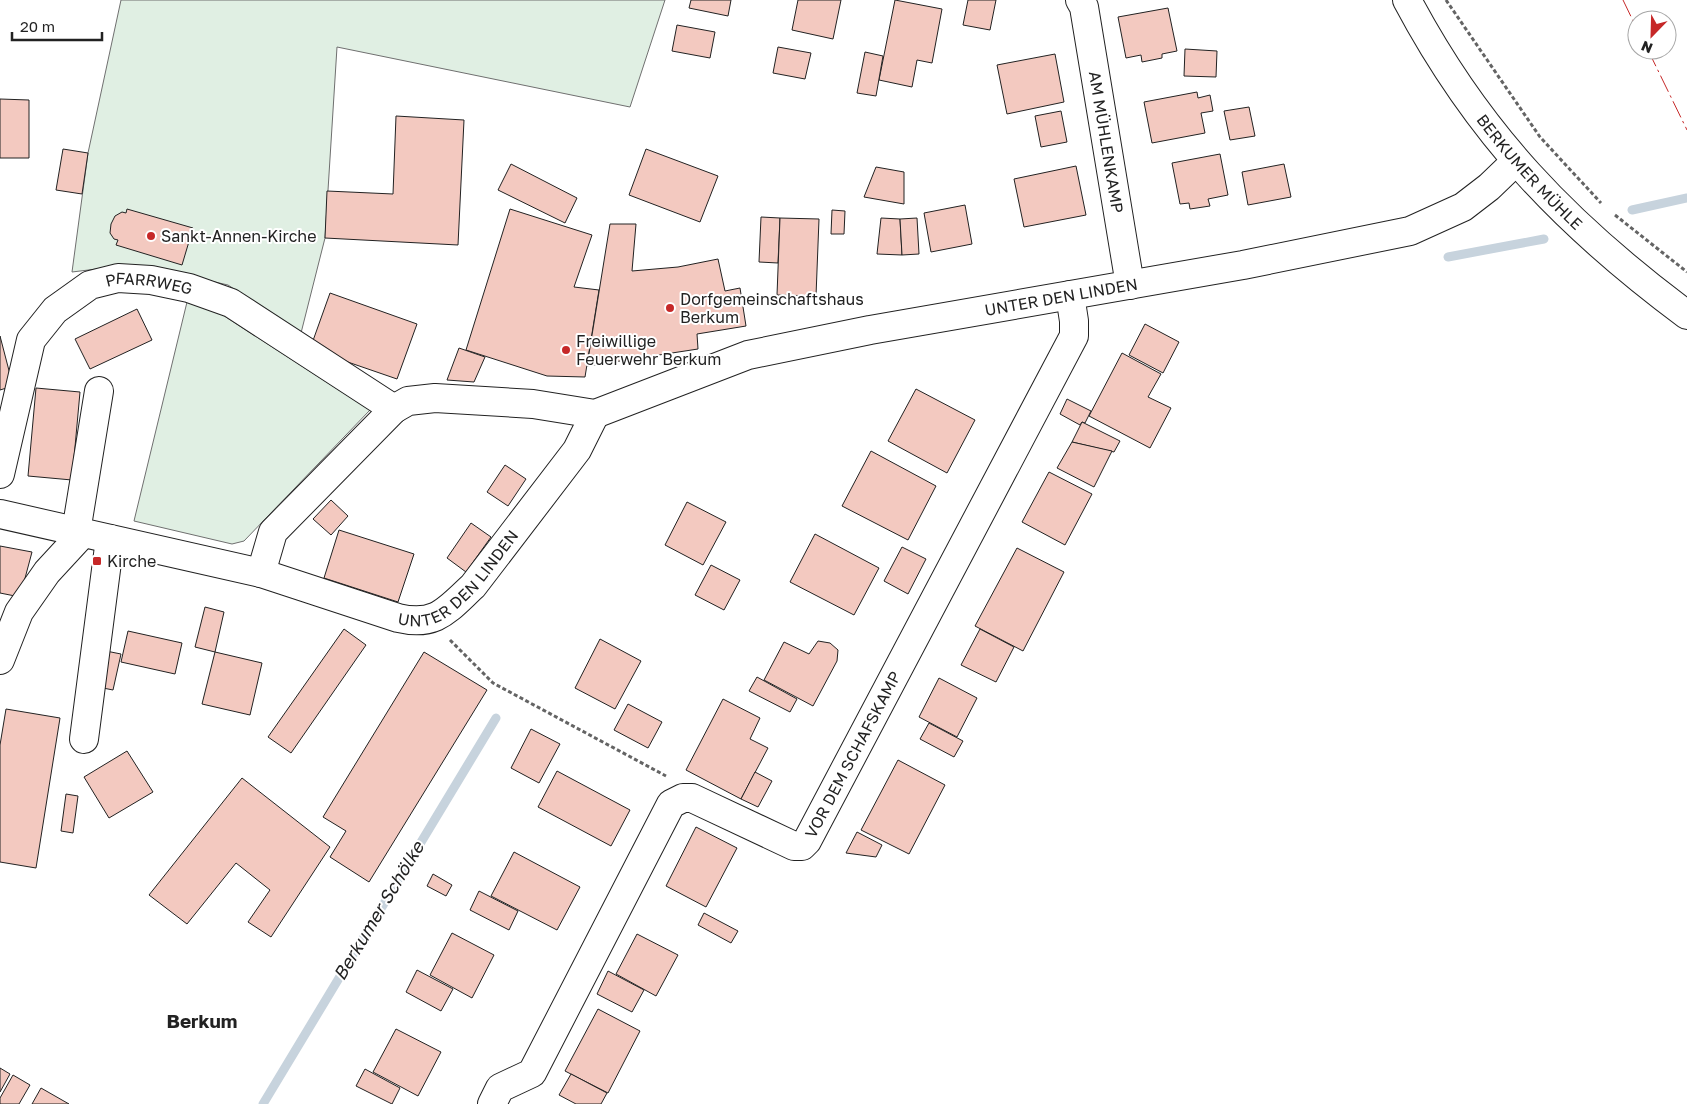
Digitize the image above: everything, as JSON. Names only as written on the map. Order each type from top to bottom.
[{"type":"street","name":"AM MÜHLENKAMP","points":[[1080,0],[1084,7],[1130,285]]},
{"type":"street","name":"BERKUMER MÜHLE","points":[[1407,0],[1432,48],[1471,105],[1516,162],[1556,206],[1602,248],[1687,316]]},
{"type":"street","name":"UNTER DEN LINDEN","points":[[0,514],[261,574],[398,618],[416,622],[430,620],[454,604],[473,586],[577,450],[596,414],[748,355],[870,330],[1130,285],[1410,231],[1463,207],[1489,188],[1516,162]]},
{"type":"street","name":"PFARRWEG","points":[[0,474],[31,340],[55,310],[90,285],[118,278],[152,280],[189,288],[231,303],[394,409]]},
{"type":"street","name":"VOR DEM SCHAFSKAMP","points":[[683,798],[692,798],[794,846],[802,846],[807,841],[1074,336],[1070,295]]},
{"type":"street","points":[[0,660],[19,612],[47,572],[80,532],[99,392]]},
{"type":"street","points":[[261,574],[273,532],[394,409],[408,401],[435,398],[532,404],[596,414]]},
{"type":"street","points":[[84,739],[110,539]]},
{"type":"street","points":[[492,1104],[500,1088],[532,1074],[671,804],[683,798]]},
{"type":"path","points":[[1446,0],[1540,137],[1607,209],[1687,272]]},
{"type":"path","points":[[430,620],[493,682],[664,773],[683,798]]},
{"type":"green space","points":[[121,0],[665,0],[630,107],[337,47],[325,238],[301,333],[228,285],[171,272],[113,267],[72,272],[88,153]]},
{"type":"green space","points":[[187,302],[218,312],[370,410],[244,541],[232,544],[134,521]]},
{"type":"building","points":[[691,0],[731,0],[728,16],[689,8]]},
{"type":"building","points":[[798,0],[841,0],[833,39],[792,30]]},
{"type":"building","points":[[895,0],[942,9],[932,63],[917,60],[912,87],[879,80]]},
{"type":"building","points":[[968,0],[996,0],[990,30],[963,25]]},
{"type":"building","points":[[1168,8],[1177,51],[1162,54],[1162,58],[1142,62],[1141,55],[1126,58],[1118,17]]},
{"type":"building","points":[[677,25],[715,32],[710,58],[672,51]]},
{"type":"building","points":[[778,47],[811,53],[805,79],[773,73]]},
{"type":"building","points":[[1185,49],[1217,51],[1216,77],[1184,76]]},
{"type":"building","points":[[865,52],[883,56],[876,96],[857,93]]},
{"type":"building","points":[[1055,54],[1064,102],[1007,114],[997,65]]},
{"type":"building","points":[[1197,92],[1198,98],[1210,95],[1213,111],[1201,113],[1205,133],[1152,143],[1144,102]]},
{"type":"building","points":[[0,99],[29,100],[29,158],[0,158]]},
{"type":"building","points":[[1249,107],[1255,136],[1230,140],[1224,111]]},
{"type":"building","points":[[1061,111],[1067,142],[1041,147],[1035,116]]},
{"type":"building","points":[[396,116],[464,120],[458,245],[325,238],[327,191],[393,194]]},
{"type":"building","points":[[63,149],[88,153],[82,194],[56,190]]},
{"type":"building","points":[[646,149],[718,176],[700,222],[629,195]]},
{"type":"building","points":[[1220,154],[1228,195],[1208,199],[1210,206],[1190,209],[1189,203],[1180,204],[1172,163]]},
{"type":"building","points":[[511,164],[577,198],[565,223],[498,190]]},
{"type":"building","points":[[1284,164],[1291,197],[1248,205],[1242,172]]},
{"type":"building","points":[[1076,166],[1086,215],[1024,227],[1014,179]]},
{"type":"building","points":[[876,167],[904,172],[904,204],[864,197]]},
{"type":"building","points":[[965,205],[972,244],[931,252],[924,213]]},
{"type":"building","name":"Sankt-Annen-Kirche","points":[[127,209],[193,228],[182,265],[116,245],[118,240],[114,239],[110,233],[111,224],[115,216],[122,212],[126,213]]},
{"type":"building","points":[[510,209],[592,235],[574,287],[599,290],[585,377],[547,376],[466,350]]},
{"type":"building","points":[[832,210],[845,211],[844,234],[831,234]]},
{"type":"building","points":[[761,217],[780,218],[778,263],[759,262]]},
{"type":"building","points":[[780,218],[819,219],[816,296],[777,295]]},
{"type":"building","points":[[881,218],[900,219],[902,255],[877,254]]},
{"type":"building","points":[[917,218],[919,254],[902,255],[900,219]]},
{"type":"building","name":"Dorfgemeinschaftshaus Berkum","points":[[610,224],[636,224],[632,271],[678,267],[718,259],[725,291],[740,288],[746,326],[697,334],[698,349],[587,366]]},
{"type":"building","points":[[330,293],[417,324],[397,379],[310,349]]},
{"type":"building","points":[[137,309],[152,340],[90,369],[75,339]]},
{"type":"building","points":[[1145,324],[1179,342],[1163,373],[1129,355]]},
{"type":"building","points":[[0,336],[13,386],[0,390]]},
{"type":"building","points":[[459,348],[485,357],[474,382],[447,380]]},
{"type":"building","points":[[1122,353],[1161,374],[1148,397],[1171,408],[1150,448],[1089,416]]},
{"type":"building","points":[[36,388],[80,392],[72,480],[28,476]]},
{"type":"building","points":[[916,389],[975,420],[947,473],[888,441]]},
{"type":"building","points":[[1067,399],[1091,411],[1085,423],[1082,422],[1080,425],[1060,414]]},
{"type":"building","points":[[1082,422],[1120,441],[1114,452],[1072,442]]},
{"type":"building","points":[[1072,442],[1112,451],[1094,487],[1057,468]]},
{"type":"building","points":[[871,451],[936,486],[908,540],[842,506]]},
{"type":"building","points":[[505,465],[526,479],[508,506],[487,492]]},
{"type":"building","points":[[1049,472],[1092,494],[1065,545],[1022,522]]},
{"type":"building","points":[[331,500],[348,516],[331,535],[313,519]]},
{"type":"building","points":[[687,502],[726,522],[703,565],[665,545]]},
{"type":"building","points":[[471,523],[491,537],[466,572],[447,558]]},
{"type":"building","points":[[339,530],[414,554],[398,602],[324,578]]},
{"type":"building","points":[[815,534],[879,568],[854,615],[790,582]]},
{"type":"building","points":[[0,546],[32,552],[20,597],[0,593]]},
{"type":"building","points":[[902,547],[926,559],[908,594],[884,581]]},
{"type":"building","points":[[1017,548],[1064,572],[1023,651],[975,626]]},
{"type":"building","points":[[711,565],[740,580],[724,610],[695,595]]},
{"type":"building","points":[[205,607],[224,612],[215,652],[195,647]]},
{"type":"building","points":[[344,629],[366,645],[291,753],[268,737]]},
{"type":"building","points":[[980,629],[1014,647],[996,682],[961,665]]},
{"type":"building","points":[[128,631],[182,643],[175,674],[121,662]]},
{"type":"building","points":[[600,639],[641,661],[615,709],[575,688]]},
{"type":"building","points":[[818,641],[830,643],[838,650],[837,661],[813,706],[764,680],[784,642],[809,654]]},
{"type":"building","points":[[106,651],[121,654],[113,690],[98,687]]},
{"type":"building","points":[[215,652],[262,663],[250,715],[202,704]]},
{"type":"building","points":[[424,652],[487,690],[369,882],[330,857],[346,831],[323,817]]},
{"type":"building","points":[[757,677],[797,699],[790,712],[749,691]]},
{"type":"building","points":[[939,678],[977,698],[957,737],[919,717]]},
{"type":"building","points":[[723,699],[760,718],[750,739],[768,748],[741,799],[686,770]]},
{"type":"building","points":[[628,704],[662,722],[648,748],[614,730]]},
{"type":"building","points":[[6,709],[60,718],[36,868],[0,862],[0,745]]},
{"type":"building","points":[[929,723],[963,741],[954,757],[920,739]]},
{"type":"building","points":[[531,729],[560,744],[539,783],[511,768]]},
{"type":"building","points":[[127,751],[153,792],[109,818],[84,777]]},
{"type":"building","points":[[898,760],[945,785],[909,854],[861,830]]},
{"type":"building","points":[[557,771],[630,810],[611,846],[538,807]]},
{"type":"building","points":[[755,772],[772,781],[758,807],[741,799]]},
{"type":"building","points":[[242,778],[330,847],[271,937],[248,922],[270,890],[236,863],[187,924],[149,895]]},
{"type":"building","points":[[66,794],[78,796],[73,833],[61,831]]},
{"type":"building","points":[[696,827],[737,848],[706,907],[666,886]]},
{"type":"building","points":[[857,832],[882,845],[876,857],[846,853]]},
{"type":"building","points":[[514,852],[580,887],[557,930],[491,896]]},
{"type":"building","points":[[433,874],[452,885],[446,896],[427,886]]},
{"type":"building","points":[[479,891],[518,911],[509,930],[470,910]]},
{"type":"building","points":[[704,913],[738,931],[731,943],[698,925]]},
{"type":"building","points":[[452,933],[494,955],[472,998],[430,975]]},
{"type":"building","points":[[637,934],[678,955],[656,996],[616,974]]},
{"type":"building","points":[[417,970],[453,989],[441,1011],[406,992]]},
{"type":"building","points":[[608,971],[644,990],[632,1012],[597,994]]},
{"type":"building","points":[[598,1009],[640,1031],[608,1093],[565,1071]]},
{"type":"building","points":[[396,1029],[441,1052],[418,1096],[373,1072]]},
{"type":"building","points":[[0,1068],[10,1074],[0,1092]]},
{"type":"building","points":[[365,1069],[400,1088],[392,1104],[356,1086]]},
{"type":"building","points":[[571,1074],[607,1093],[601,1104],[576,1104],[559,1095]]},
{"type":"building","points":[[13,1075],[30,1085],[19,1104],[0,1104],[0,1098]]},
{"type":"building","points":[[41,1088],[69,1104],[32,1104]]},
{"type":"waterway","name":"Berkumer Schölke","points":[[1632,210],[1687,198]]},
{"type":"waterway","name":"Berkumer Schölke","points":[[1448,257],[1544,239]]},
{"type":"waterway","name":"Berkumer Schölke","points":[[263,1104],[496,718]]},
{"type":"power","points":[[1623,0],[1628,10]]},
{"type":"power","points":[[1653,60],[1687,130]]},
{"type":"place","name":"Sankt-Annen-Kirche","points":[[151,236]]},
{"type":"place","name":"Dorfgemeinschaftshaus Berkum","points":[[670,308]]},
{"type":"place","name":"Freiwillige Feuerwehr Berkum","points":[[566,350]]},
{"type":"place","name":"Kirche","points":[[97,561]]},
{"type":"district","name":"Berkum","points":[[202,1021]]}]
